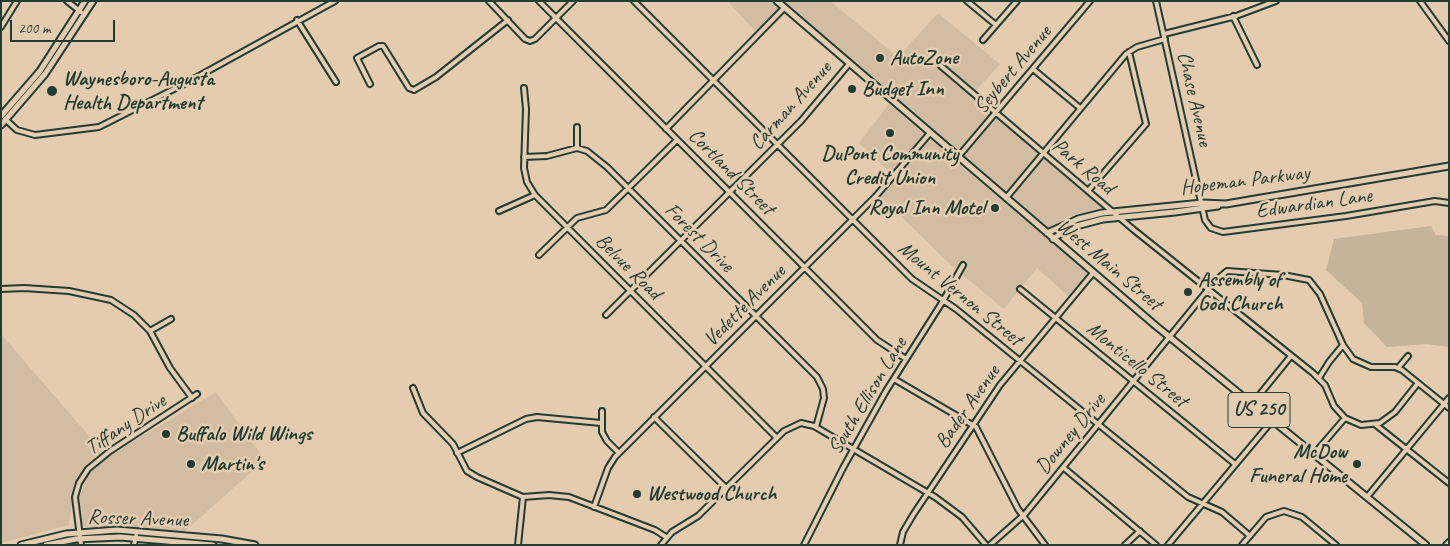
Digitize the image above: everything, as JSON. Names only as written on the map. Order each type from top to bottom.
[{"type":"main road","points":[[2,119],[40,71],[85,1]]},
{"type":"main road","points":[[2,119],[45,74],[93,1]]},
{"type":"main road","name":"West Main Street","points":[[777,1],[1093,273],[1422,543]]},
{"type":"main road","name":"Hopeman Parkway","points":[[1047,234],[1078,219],[1113,212],[1226,204],[1449,166]]},
{"type":"main road","points":[[1053,239],[1061,232],[1080,224],[1203,206]]},
{"type":"main road","name":"Rosser Avenue","points":[[21,545],[78,532],[136,531],[222,539],[255,545]]},
{"type":"main road","name":"Rosser Avenue","points":[[46,545],[136,538],[212,545]]},
{"type":"street","points":[[1,26],[18,1]]},
{"type":"street","points":[[67,1],[85,14]]},
{"type":"street","points":[[2,119],[17,130],[35,136],[99,127],[188,82],[297,20],[335,1]]},
{"type":"street","points":[[489,1],[530,41],[535,39],[573,1]]},
{"type":"street","name":"Cortland Street","points":[[539,1],[877,340],[906,359]]},
{"type":"street","name":"Mount Vernon Street","points":[[634,1],[912,279],[1019,361],[1188,497],[1222,512],[1250,536]]},
{"type":"street","points":[[967,1],[996,25]]},
{"type":"street","points":[[983,40],[1017,1]]},
{"type":"street","name":"Seybert Avenue","points":[[958,157],[1090,1]]},
{"type":"street","name":"Chase Avenue","points":[[1156,1],[1203,206]]},
{"type":"street","points":[[1006,198],[1129,52],[1164,37],[1276,1]]},
{"type":"street","points":[[1420,1],[1449,41]]},
{"type":"street","points":[[666,129],[784,8]]},
{"type":"street","points":[[1233,16],[1257,65]]},
{"type":"street","points":[[297,20],[336,82]]},
{"type":"street","points":[[370,84],[357,58],[379,46],[383,46],[409,88],[414,90],[436,77],[508,20]]},
{"type":"street","points":[[1088,192],[1146,124],[1129,52]]},
{"type":"street","name":"Carman Avenue","points":[[606,315],[777,144],[819,100],[849,64]]},
{"type":"street","name":"Park Road","points":[[941,66],[1088,192],[1319,378]]},
{"type":"street","points":[[1033,69],[1080,108]]},
{"type":"street","name":"Belvue Road","points":[[524,88],[526,109],[524,157],[527,182],[535,195],[777,438]]},
{"type":"street","points":[[524,157],[546,156],[577,148],[577,127]]},
{"type":"street","name":"Vedette Avenue","points":[[594,507],[608,468],[619,453],[876,196],[930,133]]},
{"type":"street","points":[[539,255],[581,216],[606,210],[677,140]]},
{"type":"street","name":"Forest Drive","points":[[577,148],[594,155],[819,381],[824,398],[822,412],[816,427]]},
{"type":"street","points":[[499,211],[535,195]]},
{"type":"street","name":"Edwardian Lane","points":[[1203,206],[1208,225],[1215,231],[1224,232],[1346,216],[1434,201],[1449,203]]},
{"type":"street","name":"South Ellison Lane","points":[[804,545],[853,450],[963,265]]},
{"type":"street","name":"Downey Drive","points":[[990,545],[1023,517],[1222,274],[1230,270],[1239,270],[1310,280],[1320,294],[1343,345]]},
{"type":"street","name":"Bader Avenue","points":[[900,545],[903,532],[1000,384],[1093,273]]},
{"type":"street","points":[[1,290],[36,289],[101,296],[124,307],[150,331],[170,368],[192,398]]},
{"type":"street","name":"Monticello Street","points":[[1020,289],[1236,464]]},
{"type":"street","points":[[150,331],[172,319]]},
{"type":"street","points":[[1418,383],[1392,416],[1376,425],[1361,425],[1344,418],[1334,406],[1325,385],[1319,378],[1343,345],[1350,356],[1363,365],[1374,368],[1398,368],[1418,383],[1449,408]]},
{"type":"street","points":[[1252,404],[1291,356]]},
{"type":"street","points":[[1398,368],[1408,356]]},
{"type":"street","points":[[894,379],[973,424],[980,433],[1023,517],[1045,545]]},
{"type":"street","points":[[413,388],[423,413],[448,438],[463,466],[471,474],[523,497],[529,495],[559,495],[655,530],[666,537]]},
{"type":"street","name":"Tiffany Drive","points":[[80,542],[76,492],[88,469],[110,451],[197,394]]},
{"type":"street","points":[[1367,497],[1449,398]]},
{"type":"street","points":[[602,411],[601,423],[605,437],[619,453]]},
{"type":"street","points":[[654,417],[726,488]]},
{"type":"street","points":[[457,453],[520,420],[532,418],[601,423]]},
{"type":"street","points":[[1314,454],[1344,418]]},
{"type":"street","points":[[1168,545],[1272,420]]},
{"type":"street","points":[[661,545],[666,537],[694,520],[777,438],[797,424],[807,423],[928,492],[962,518],[986,545]]},
{"type":"street","points":[[1376,425],[1449,483]]},
{"type":"street","points":[[1064,468],[1156,545]]},
{"type":"street","points":[[518,545],[523,497]]},
{"type":"street","points":[[1242,545],[1268,515],[1287,511],[1302,517],[1336,545]]},
{"type":"street","points":[[1125,545],[1140,530]]},
{"type":"street","points":[[134,545],[136,531]]},
{"type":"street","points":[[1446,545],[1449,542]]},
{"type":"shaded area","points":[[727,1],[772,1],[785,14],[761,37]]},
{"type":"shaded area","points":[[784,1],[830,1],[898,57],[938,13],[1000,64],[971,96],[1106,210],[1069,216],[1048,228],[802,20]]},
{"type":"shaded area","points":[[889,104],[1088,274],[1069,297],[1037,268],[1004,309],[954,268],[876,192],[892,174],[859,143]]},
{"type":"shaded area","points":[[1431,226],[1436,235],[1449,236],[1449,347],[1427,344],[1387,347],[1364,323],[1362,303],[1326,270],[1334,239]]},
{"type":"shaded area","points":[[1,334],[102,451],[86,465],[74,489],[69,525],[1,543]]},
{"type":"shaded area","points":[[216,392],[265,460],[184,532],[84,527],[81,524],[79,498],[88,475],[109,456]]},
{"type":"place","name":"AutoZone","points":[[880,58]]},
{"type":"place","name":"Budget Inn","points":[[852,89]]},
{"type":"place","name":"Waynesboro-Augusta Health Department","points":[[52,91]]},
{"type":"place","name":"DuPont Community Credit Union","points":[[890,133]]},
{"type":"place","name":"Royal Inn Motel","points":[[995,208]]},
{"type":"place","name":"Assembly of God Church","points":[[1188,292]]},
{"type":"place","name":"Buffalo Wild Wings","points":[[166,434]]},
{"type":"place","name":"Martin's","points":[[191,464]]},
{"type":"place","name":"McDow Funeral Home","points":[[1357,464]]},
{"type":"place","name":"Westwood Church","points":[[637,494]]}]
